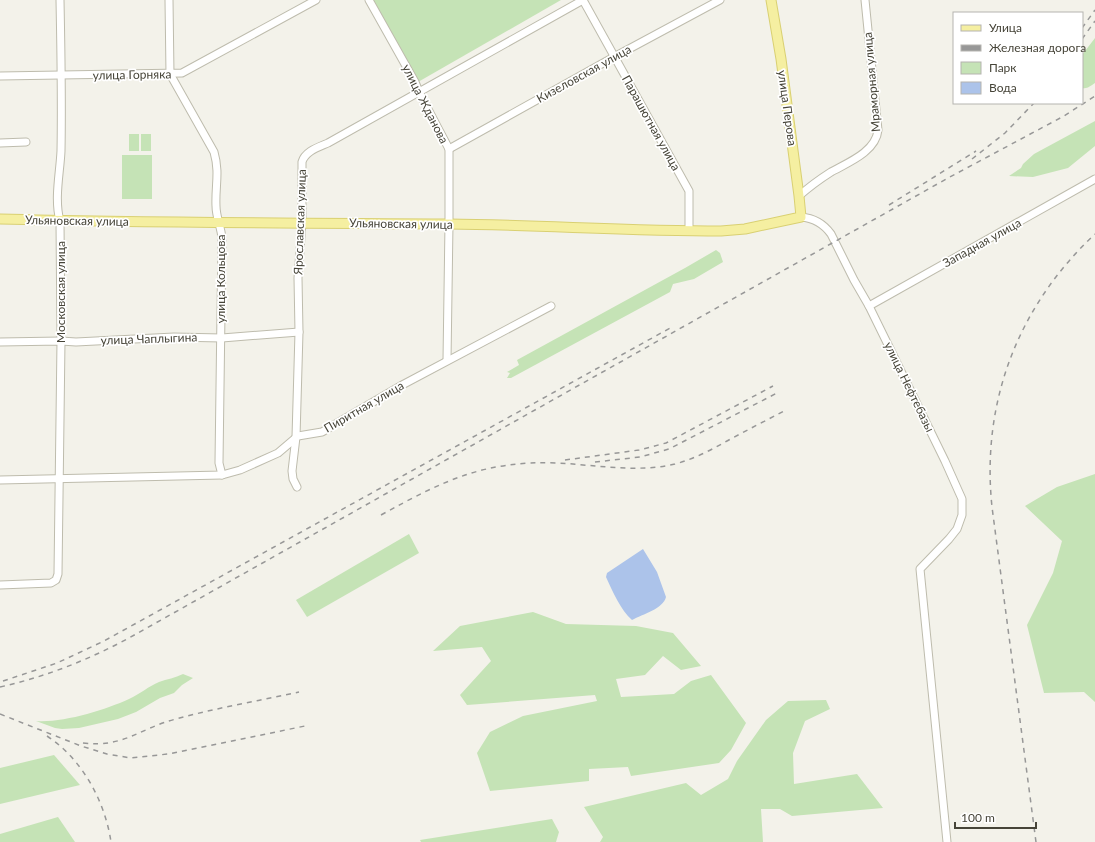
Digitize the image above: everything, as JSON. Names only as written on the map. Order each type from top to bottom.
[{"type":"main road","name":"улица Перова","points":[[771,0],[781,59],[801,217]]},
{"type":"main road","name":"Ульяновская улица","points":[[0,219],[143,222],[449,224],[721,231],[745,229],[801,217]]},
{"type":"street","name":"Московская улица","points":[[0,585],[47,584],[54,582],[58,574],[61,341],[60,221],[57,206],[60,165],[62,76],[60,0]]},
{"type":"street","name":"улица Кольцова","points":[[169,0],[170,74],[214,152],[218,176],[216,206],[222,238],[220,464],[222,475]]},
{"type":"street","name":"улица Горняка","points":[[0,76],[182,73],[189,71],[316,0]]},
{"type":"street","name":"улица Жданова","points":[[369,0],[415,82],[418,92],[449,149],[446,360]]},
{"type":"street","name":"Ярославская улица","points":[[297,488],[292,471],[296,437],[299,332],[298,278],[302,223],[303,157],[583,0]]},
{"type":"street","name":"Парашютная улица","points":[[583,0],[689,191],[689,230]]},
{"type":"street","name":"Кизеловская улица","points":[[449,149],[720,0]]},
{"type":"street","name":"Мраморная улица","points":[[799,196],[820,180],[859,156],[873,143],[876,138],[878,130],[864,0]]},
{"type":"street","points":[[0,143],[26,142]]},
{"type":"street","name":"Западная улица","points":[[869,306],[1095,179]]},
{"type":"street","name":"улица Нефтебазы","points":[[801,217],[809,217],[827,228],[869,306],[962,499],[962,515],[957,529],[920,569],[947,842]]},
{"type":"street","name":"Пиритная улица","points":[[296,437],[322,432],[446,360],[551,306]]},
{"type":"street","name":"улица Чаплыгина","points":[[0,342],[76,342],[174,337],[222,338],[299,332]]},
{"type":"street","points":[[0,480],[222,475],[240,470],[278,453],[296,437]]},
{"type":"green space","points":[[373,0],[561,0],[418,82]]},
{"type":"green space","points":[[1095,38],[1095,83],[1087,88],[1083,88],[1083,54]]},
{"type":"green space","points":[[1095,121],[1095,146],[1068,168],[1033,177],[1009,176],[1021,168],[1023,164],[1034,154]]},
{"type":"green space","points":[[129,134],[139,134],[139,151],[129,151]]},
{"type":"green space","points":[[141,134],[151,134],[151,151],[141,151]]},
{"type":"green space","points":[[122,155],[152,155],[152,199],[122,199]]},
{"type":"green space","points":[[716,250],[720,253],[723,262],[694,279],[673,284],[670,292],[511,378],[507,378],[510,373],[507,372],[519,365],[517,360]]},
{"type":"green space","points":[[1095,474],[1095,702],[1084,692],[1044,693],[1027,625],[1053,573],[1062,541],[1025,506],[1057,487]]},
{"type":"green space","points":[[409,534],[419,553],[307,617],[296,600]]},
{"type":"green space","points":[[533,612],[566,624],[636,626],[673,633],[701,666],[681,670],[663,656],[645,675],[616,679],[621,697],[674,694],[691,681],[711,675],[746,723],[731,750],[719,763],[631,776],[628,767],[589,769],[589,781],[490,791],[477,753],[490,732],[523,716],[597,701],[595,695],[467,705],[460,695],[491,661],[482,647],[433,651],[460,626]]},
{"type":"green space","points":[[183,674],[193,678],[182,685],[174,693],[160,698],[136,712],[118,719],[79,728],[62,729],[36,721],[59,720],[84,715],[129,699],[159,682]]},
{"type":"green space","points":[[826,700],[830,709],[805,721],[793,753],[794,784],[857,774],[883,808],[792,816],[780,809],[761,809],[763,842],[600,842],[603,837],[584,807],[686,783],[701,795],[728,779],[737,761],[766,720],[788,701]]},
{"type":"green space","points":[[54,755],[80,785],[0,804],[0,768]]},
{"type":"green space","points":[[58,817],[75,842],[0,842],[0,834]]},
{"type":"green space","points":[[552,819],[559,832],[556,842],[421,842],[420,840]]},
{"type":"water","points":[[643,549],[657,572],[666,597],[657,608],[632,620],[621,606],[606,577],[607,573]]},
{"type":"railway","points":[[1083,27],[1095,10]]},
{"type":"railway","points":[[1083,38],[1095,21]]},
{"type":"railway","points":[[1083,104],[1095,96]]},
{"type":"railway","points":[[972,159],[1005,133],[1033,104]]},
{"type":"railway","points":[[0,687],[66,667],[98,654],[129,638],[948,178],[1064,116],[1083,104]]},
{"type":"railway","points":[[889,205],[976,151]]},
{"type":"railway","points":[[1036,842],[992,507],[990,468],[993,430],[999,393],[1010,358],[1026,324],[1045,292],[1068,262],[1095,234]]},
{"type":"railway","points":[[3,681],[57,663],[104,641],[672,327]]},
{"type":"railway","points":[[565,460],[639,450],[666,443],[773,386]]},
{"type":"railway","points":[[595,462],[640,457],[669,449],[777,393]]},
{"type":"railway","points":[[381,515],[424,492],[465,475],[508,465],[558,463],[616,468],[646,468],[675,464],[689,460],[709,451],[786,410]]},
{"type":"railway","points":[[83,743],[110,743],[176,719],[299,692]]},
{"type":"railway","points":[[0,714],[81,746],[107,754],[131,758],[168,754],[305,726]]},
{"type":"railway","points":[[47,736],[60,745],[71,756],[90,782],[103,811],[111,842]]}]
